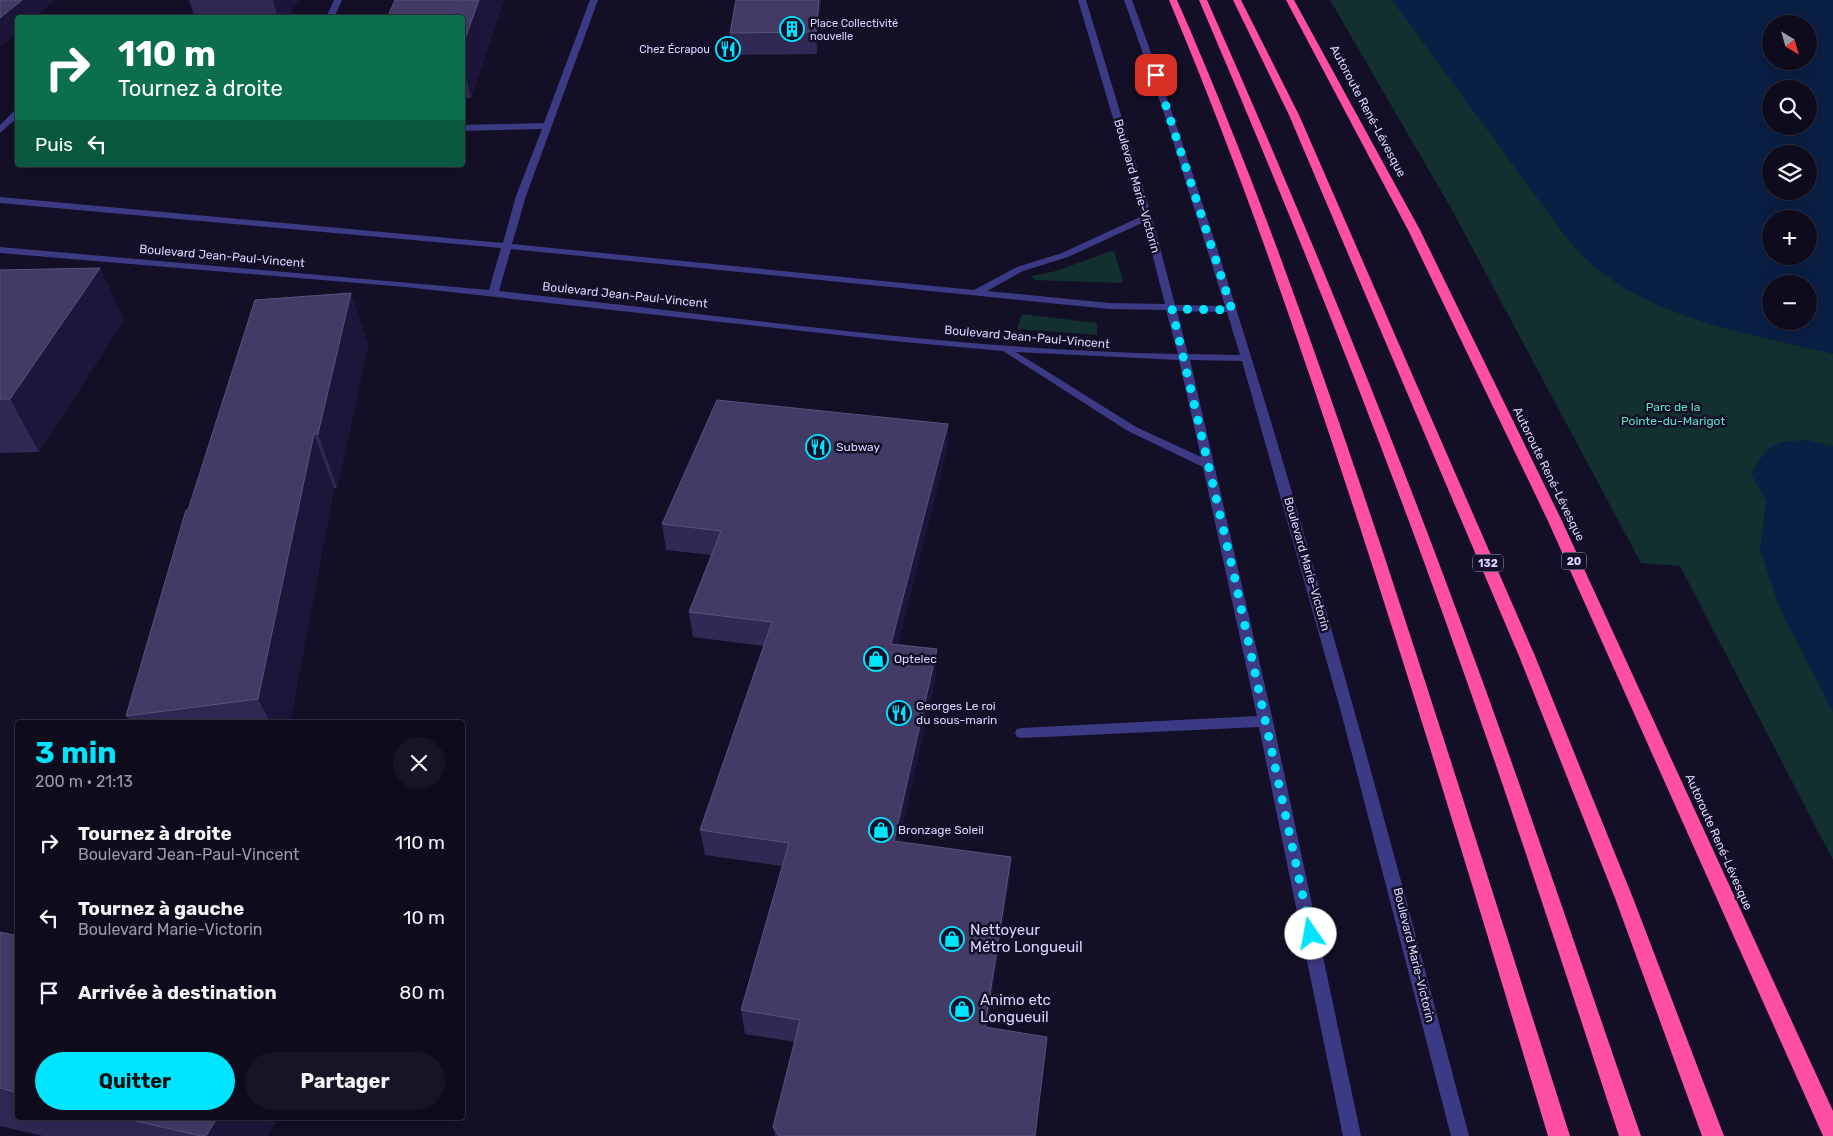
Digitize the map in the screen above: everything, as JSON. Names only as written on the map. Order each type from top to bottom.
[{"type":"highway","points":[[1173,0],[1235,148],[1338,439],[1432,725],[1558,1136]]},
{"type":"highway","points":[[1203,0],[1306,240],[1424,540],[1485,707],[1630,1136]]},
{"type":"highway","name":"132","points":[[1237,0],[1294,115],[1352,246],[1527,656],[1624,898],[1713,1136]]},
{"type":"highway","name":"Autoroute René-Lévesque","points":[[1290,0],[1414,230],[1556,521],[1833,1135]]},
{"type":"street","points":[[331,15],[338,0]]},
{"type":"street","points":[[493,294],[522,196],[546,126],[594,0]]},
{"type":"street","name":"Boulevard Marie-Victorin","points":[[1082,0],[1146,217],[1184,358],[1266,721],[1352,1136]]},
{"type":"street","name":"Boulevard Marie-Victorin","points":[[1128,0],[1160,84],[1247,358],[1389,856],[1460,1136]]},
{"type":"street","points":[[0,130],[15,115]]},
{"type":"street","points":[[465,128],[546,126]]},
{"type":"street","points":[[0,200],[508,247],[1109,306],[1232,310]]},
{"type":"street","points":[[975,293],[1020,269],[1065,255],[1146,217]]},
{"type":"street","name":"Boulevard Jean-Paul-Vincent","points":[[0,250],[267,271],[1006,349],[1184,358],[1247,358]]},
{"type":"street","points":[[1006,349],[1132,429],[1209,465]]},
{"type":"street","points":[[1022,733],[1266,721]]},
{"type":"green space","name":"Parc de la Pointe-du-Marigot","points":[[1330,0],[1549,0],[1762,183],[1762,200],[1787,200],[1806,210],[1762,210],[1762,265],[1817,265],[1817,216],[1833,225],[1833,860],[1680,566],[1641,563],[1452,210]]},
{"type":"green space","points":[[1114,251],[1123,280],[1121,283],[1035,280],[1032,276],[1056,271]]},
{"type":"green space","points":[[1022,314],[1097,323],[1097,335],[1017,329]]},
{"type":"water","points":[[1392,0],[1833,0],[1833,354],[1727,329],[1692,318],[1658,305],[1626,289],[1597,269],[1571,244]]},
{"type":"water","points":[[1808,440],[1833,446],[1833,712],[1779,607],[1760,550],[1766,501],[1751,474],[1762,456],[1773,446],[1779,443]]},
{"type":"building","points":[[0,0],[22,0],[0,18]]},
{"type":"building","points":[[395,0],[479,0],[465,39],[465,15],[388,15]]},
{"type":"building","points":[[736,0],[819,0],[816,32],[730,33]]},
{"type":"building","points":[[100,268],[10,399],[0,399],[0,270]]},
{"type":"building","points":[[351,293],[318,434],[314,434],[258,699],[126,716],[186,510],[188,510],[255,300]]},
{"type":"building","points":[[717,400],[948,424],[891,644],[937,649],[894,841],[1011,857],[985,1027],[1047,1037],[1035,1136],[779,1136],[773,1127],[800,1020],[741,1010],[789,843],[700,830],[772,622],[689,612],[721,531],[662,524]]},
{"type":"building","points":[[0,932],[15,935],[15,1092],[0,1088]]},
{"type":"building","points":[[132,1120],[216,1120],[206,1136]]},
{"type":"place","name":"Place Collectivité nouvelle","points":[[792,29]]},
{"type":"place","name":"Chez Écrapou","points":[[728,49]]},
{"type":"place","name":"Subway","points":[[818,447]]},
{"type":"place","name":"Optelec","points":[[876,659]]},
{"type":"place","name":"Georges Le roi du sous-marin","points":[[899,713]]},
{"type":"place","name":"Bronzage Soleil","points":[[881,830]]},
{"type":"place","name":"Nettoyeur Métro Longueuil","points":[[952,939]]},
{"type":"place","name":"Animo etc Longueuil","points":[[962,1009]]},
{"type":"route","points":[[1156,75],[1232,310],[1172,309],[1234,575],[1311,934]]}]
